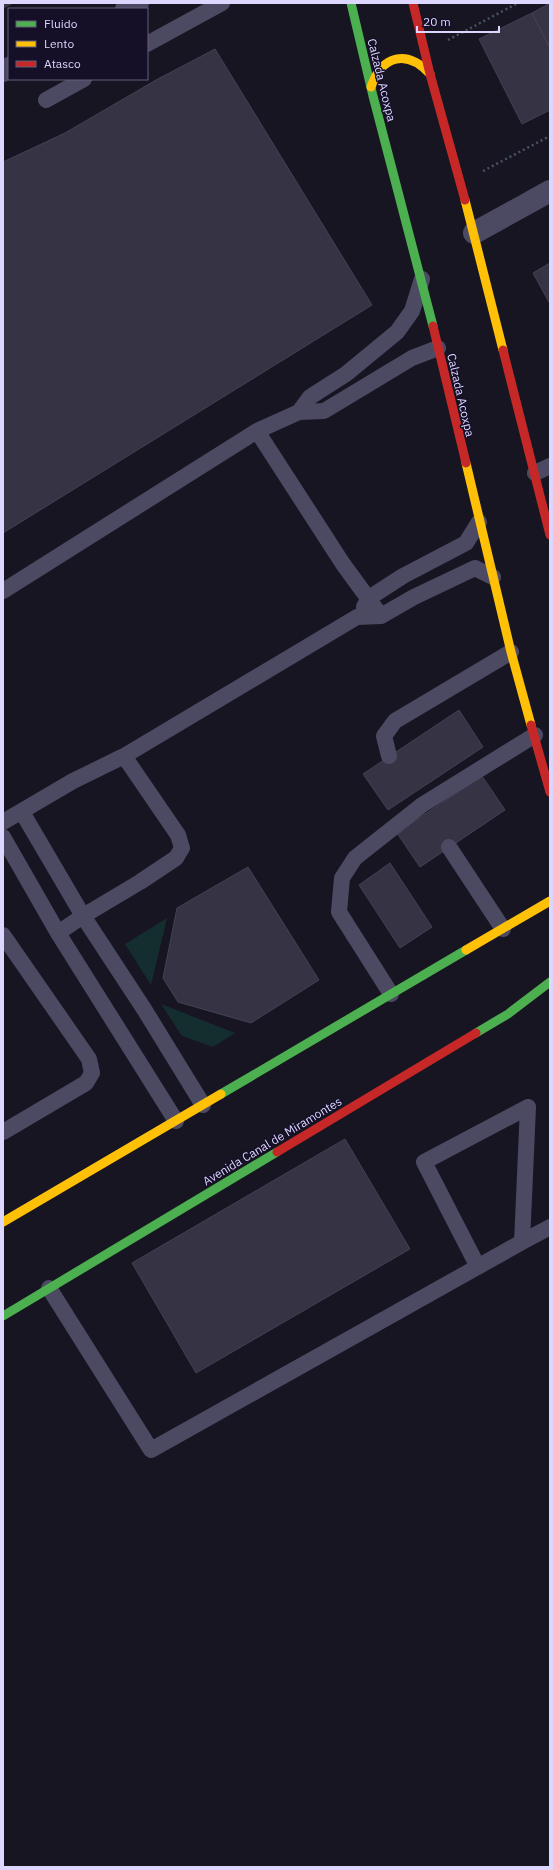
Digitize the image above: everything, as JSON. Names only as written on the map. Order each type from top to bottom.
[{"type":"main road","name":"Calzada Acoxpa","points":[[351,3],[371,87],[422,279],[479,522],[550,792]]},
{"type":"main road","points":[[413,3],[430,74],[474,232],[550,535]]},
{"type":"main road","points":[[411,39],[419,29]]},
{"type":"main road","points":[[361,47],[376,52]]},
{"type":"main road","points":[[371,87],[373,77],[379,69],[386,63],[395,59],[403,58],[419,62],[430,74]]},
{"type":"main road","points":[[3,1222],[550,901]]},
{"type":"main road","name":"Avenida Canal de Miramontes","points":[[3,1316],[508,1014],[550,982]]},
{"type":"street","points":[[128,8],[138,3]]},
{"type":"street","points":[[474,232],[550,190]]},
{"type":"lane","points":[[148,43],[222,3]]},
{"type":"lane","points":[[46,100],[82,80]]},
{"type":"lane","points":[[299,412],[310,397],[346,374],[397,332],[412,311],[422,279]]},
{"type":"lane","points":[[3,591],[257,431],[299,412],[324,412],[412,358],[438,348]]},
{"type":"lane","points":[[257,431],[343,564],[381,616]]},
{"type":"lane","points":[[535,473],[550,466]]},
{"type":"lane","points":[[358,617],[369,598],[403,576],[466,543],[479,522]]},
{"type":"lane","points":[[3,822],[73,782],[124,756],[358,617],[381,616],[414,597],[475,568],[493,577]]},
{"type":"lane","points":[[389,756],[384,736],[395,722],[512,652]]},
{"type":"lane","points":[[391,994],[339,912],[342,878],[355,858],[421,804],[535,735]]},
{"type":"lane","points":[[58,933],[176,858],[182,848],[178,835],[124,756]]},
{"type":"lane","points":[[22,812],[83,916],[144,1009],[203,1105]]},
{"type":"lane","points":[[3,837],[58,933],[176,1121]]},
{"type":"lane","points":[[450,847],[503,929]]},
{"type":"lane","points":[[3,935],[89,1059],[92,1073],[86,1083],[3,1132]]},
{"type":"lane","points":[[478,1267],[424,1162],[528,1107],[522,1242]]},
{"type":"lane","points":[[49,1288],[151,1450],[550,1227]]},
{"type":"path","points":[[425,52],[518,3]]},
{"type":"path","points":[[460,183],[550,136]]},
{"type":"green space","points":[[167,918],[151,985],[125,944]]},
{"type":"green space","points":[[161,1004],[235,1033],[213,1047],[182,1036]]},
{"type":"building","points":[[3,3],[11,3],[11,4],[3,8]]},
{"type":"building","points":[[550,3],[550,48],[532,13]]},
{"type":"building","points":[[532,13],[550,48],[550,110],[522,124],[479,39]]},
{"type":"building","points":[[215,49],[372,305],[3,533],[3,162],[65,133],[156,80]]},
{"type":"building","points":[[550,263],[550,304],[533,273]]},
{"type":"building","points":[[459,710],[483,747],[388,810],[363,774]]},
{"type":"building","points":[[482,776],[505,810],[420,867],[397,833]]},
{"type":"building","points":[[390,863],[432,927],[400,948],[359,885]]},
{"type":"building","points":[[248,867],[319,980],[251,1023],[178,1002],[163,978],[177,908]]},
{"type":"building","points":[[345,1139],[410,1249],[196,1373],[132,1263]]},
{"type":"traffic: fast","points":[[351,3],[373,96],[433,326]]},
{"type":"traffic: fast","points":[[221,1094],[466,950]]},
{"type":"traffic: fast","points":[[476,1033],[508,1014],[550,982]]},
{"type":"traffic: fast","points":[[3,1316],[277,1152]]},
{"type":"traffic: slow","points":[[371,87],[382,68],[388,62],[396,59],[413,61],[430,74]]},
{"type":"traffic: slow","points":[[465,200],[503,350]]},
{"type":"traffic: slow","points":[[466,463],[511,652],[531,725]]},
{"type":"traffic: slow","points":[[466,950],[550,901]]},
{"type":"traffic: slow","points":[[3,1222],[221,1094]]},
{"type":"traffic: jam","points":[[413,3],[430,74],[465,200]]},
{"type":"traffic: jam","points":[[433,326],[466,463]]},
{"type":"traffic: jam","points":[[503,350],[550,535]]},
{"type":"traffic: jam","points":[[531,725],[550,792]]},
{"type":"traffic: jam","points":[[277,1152],[476,1033]]}]
